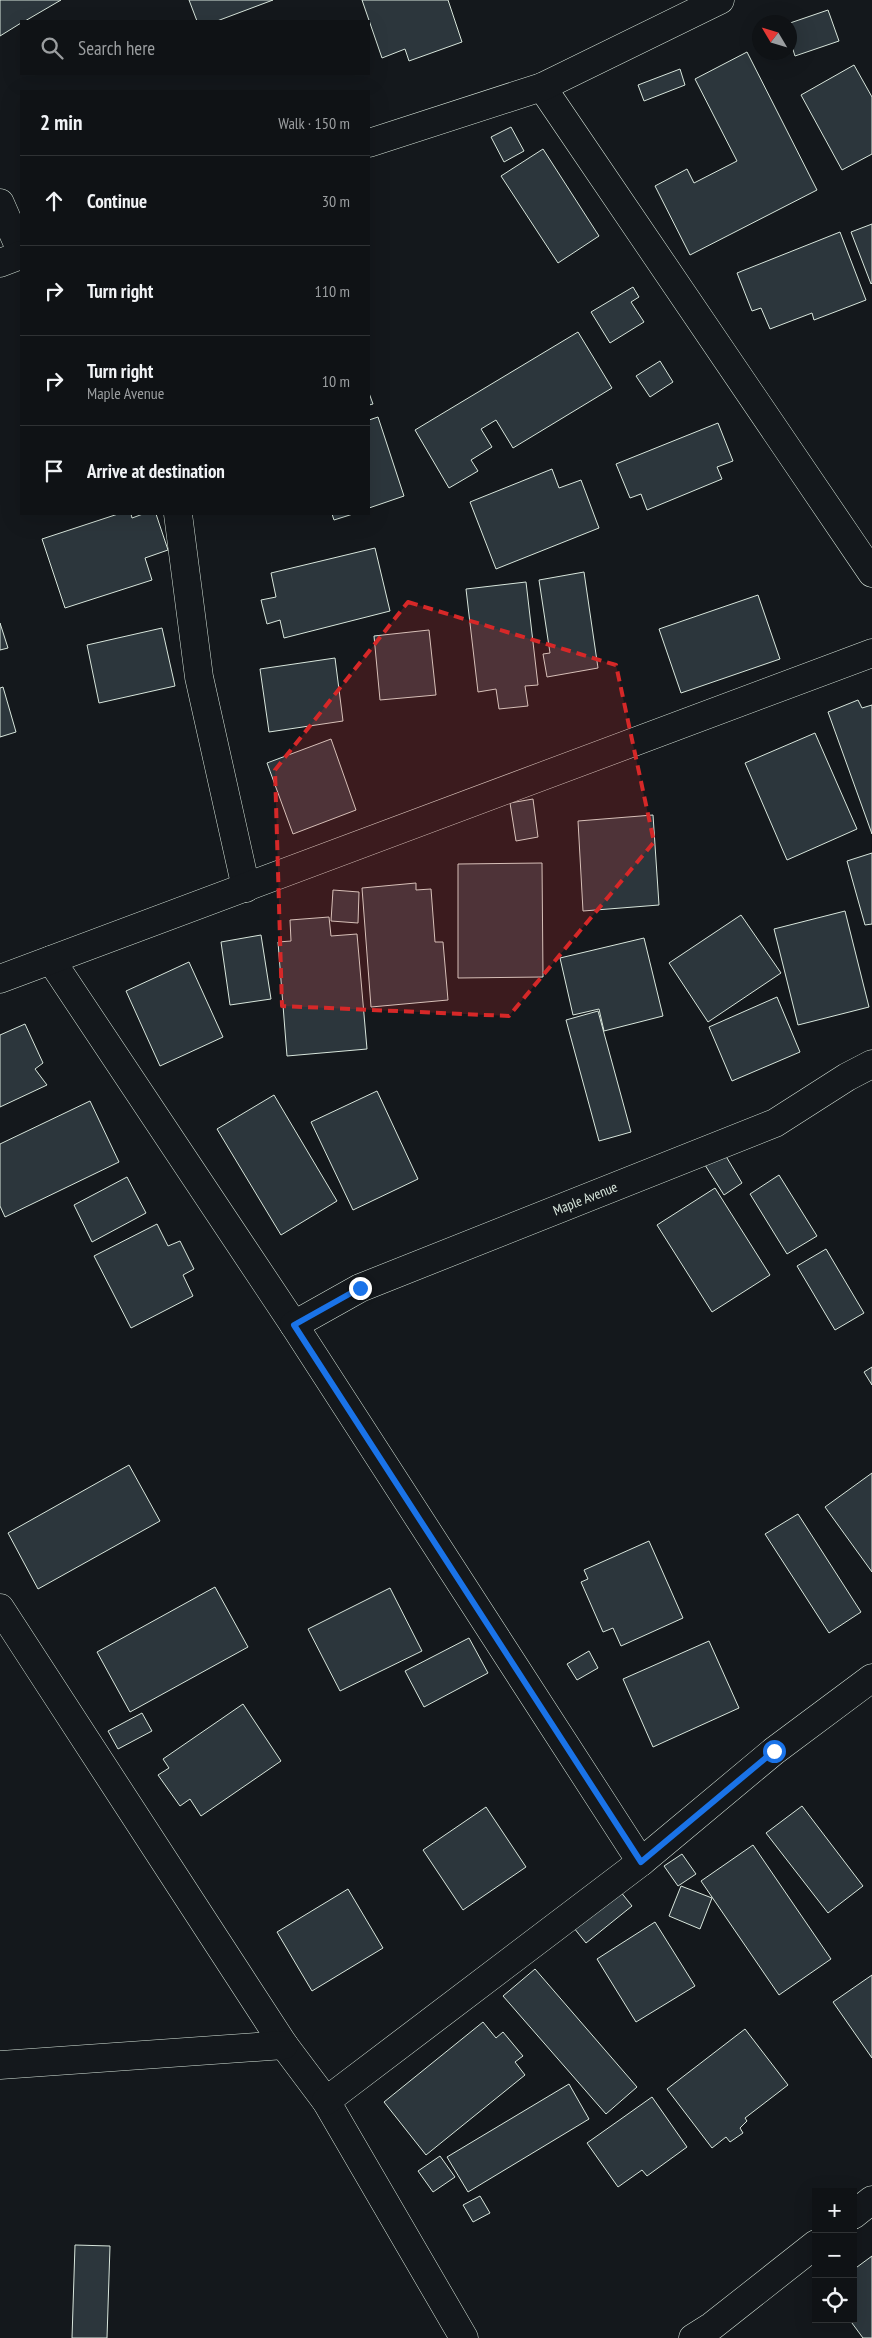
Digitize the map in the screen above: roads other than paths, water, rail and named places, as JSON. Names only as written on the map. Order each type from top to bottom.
[{"type":"street","points":[[370,143],[542,88],[720,0]]},
{"type":"street","points":[[542,88],[872,574]]},
{"type":"street","points":[[0,204],[20,251]]},
{"type":"street","points":[[0,263],[20,253]]},
{"type":"street","points":[[178,515],[199,677],[246,888]]},
{"type":"street","points":[[0,979],[872,653]]},
{"type":"street","points":[[52,960],[294,1325],[641,1862]]},
{"type":"street","name":"Maple Avenue","points":[[294,1325],[360,1288],[775,1123],[847,1077],[872,1064]]},
{"type":"street","points":[[0,1608],[284,2045],[326,2101],[464,2338]]},
{"type":"street","points":[[326,2101],[641,1862],[774,1751],[872,1678]]},
{"type":"street","points":[[0,2066],[284,2045]]},
{"type":"street","points":[[857,2211],[872,2200]]},
{"type":"street","points":[[693,2338],[712,2326],[812,2247]]}]
